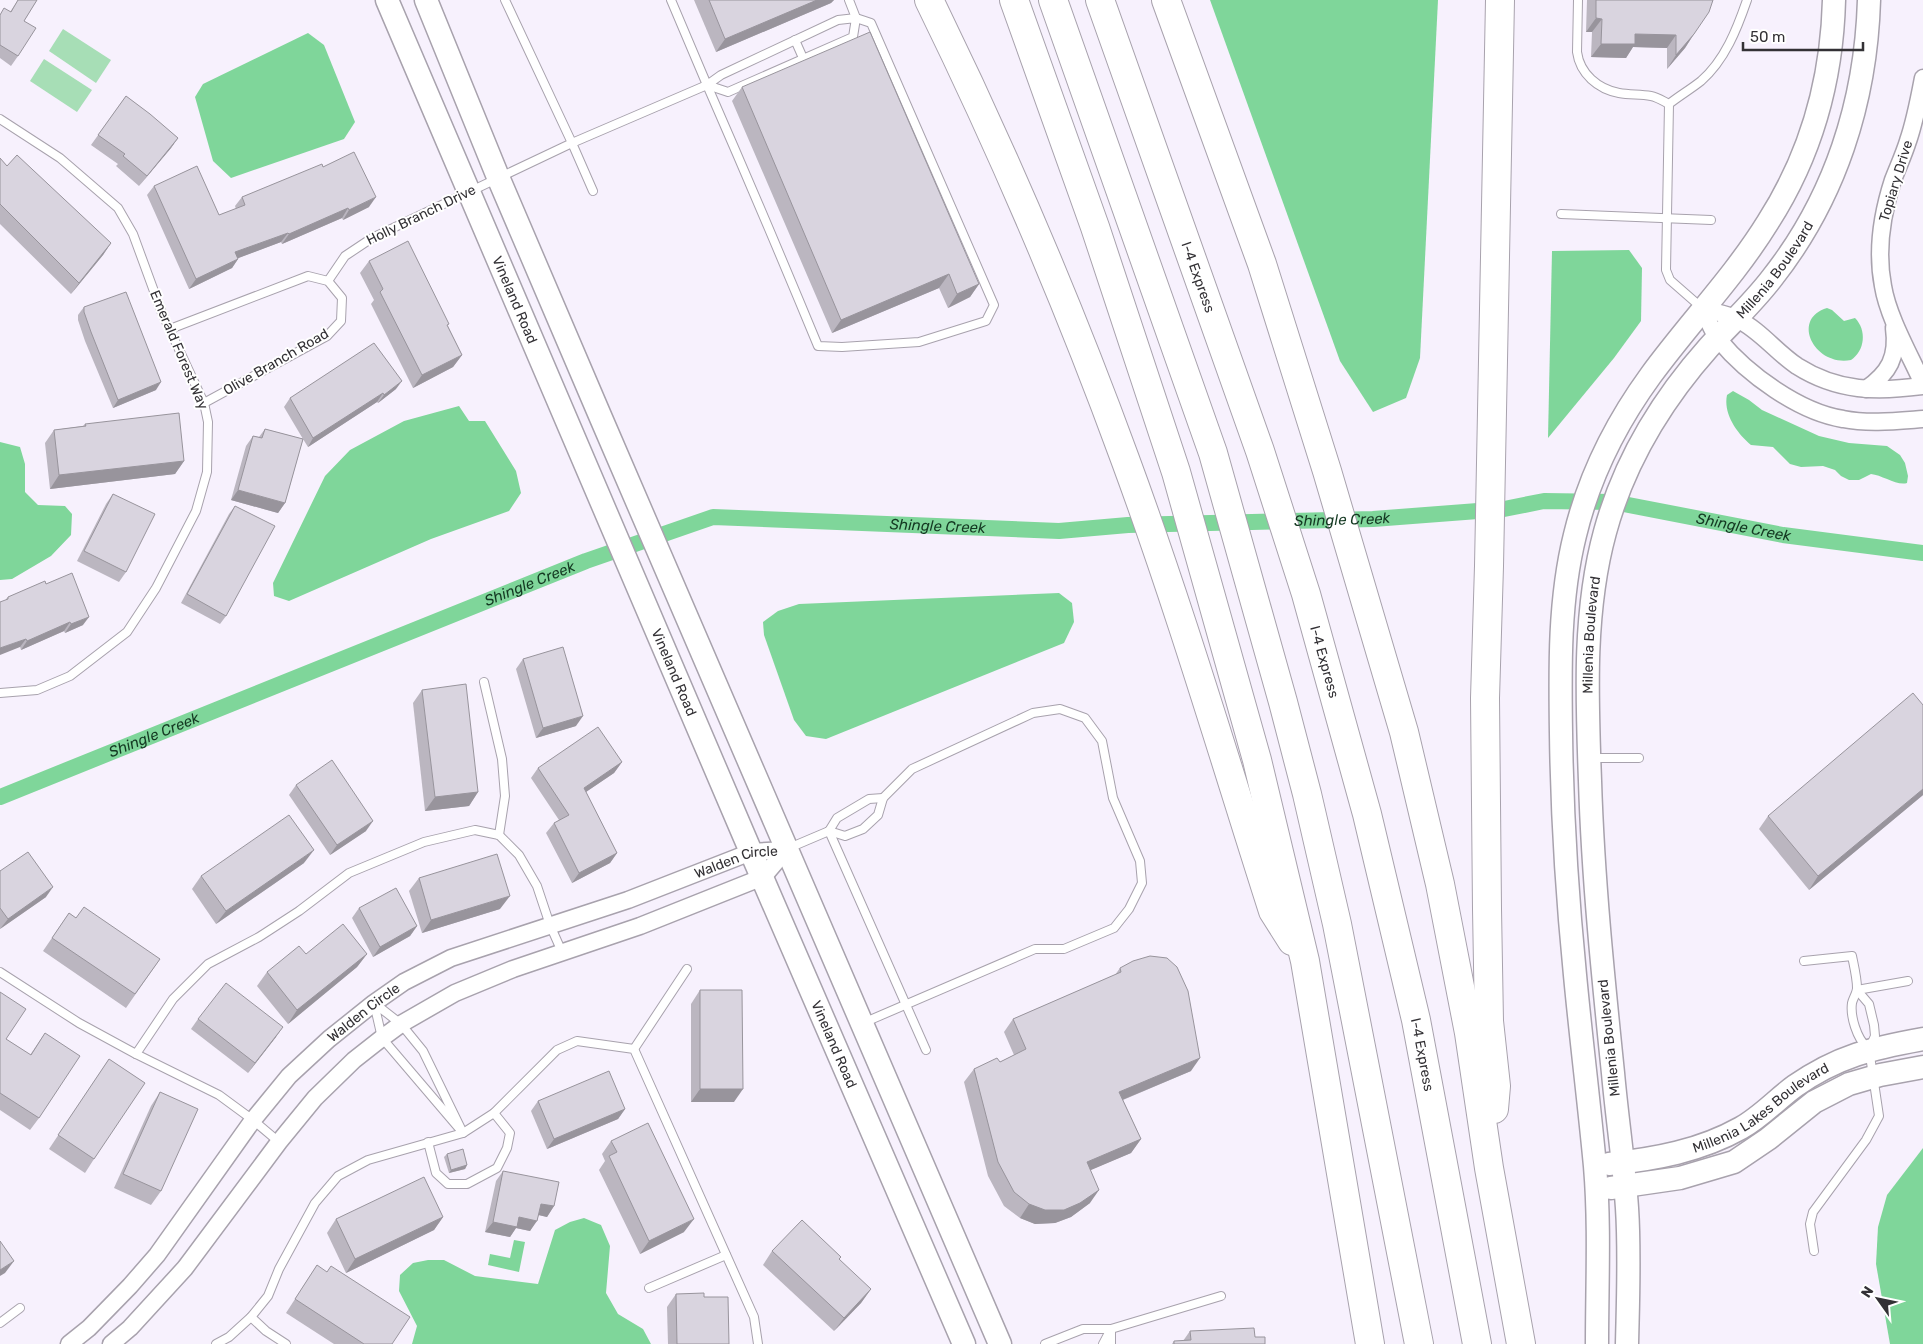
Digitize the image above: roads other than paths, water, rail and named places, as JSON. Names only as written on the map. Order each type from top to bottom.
[{"type":"highway","points":[[929,0],[992,132],[1057,284],[1125,459],[1170,586],[1274,911],[1305,961]]},
{"type":"highway","points":[[1014,0],[1095,226],[1176,472],[1257,760],[1305,961],[1370,1344]]},
{"type":"highway","points":[[1053,0],[1213,454],[1254,595],[1307,794],[1337,924],[1418,1344]]},
{"type":"highway","name":"I-4 Express","points":[[1100,0],[1260,451],[1306,594],[1367,814],[1411,1000],[1449,1190],[1476,1344]]},
{"type":"highway","points":[[1166,0],[1262,264],[1360,579],[1404,732],[1440,884],[1470,1033],[1489,1168],[1521,1344]]},
{"type":"highway","points":[[1489,1168],[1496,1086],[1489,1021],[1485,698],[1500,0]]},
{"type":"street","name":"Vineland Road","points":[[387,0],[639,586],[751,852],[964,1344]]},
{"type":"street","points":[[426,0],[498,177],[1000,1344]]},
{"type":"street","name":"Millenia Boulevard","points":[[1597,1344],[1597,1190],[1573,954],[1562,779],[1561,691],[1564,602],[1567,573],[1575,534],[1596,472],[1614,433],[1639,391],[1766,226],[1785,194],[1806,150],[1817,117],[1827,74],[1832,45],[1834,0]]},
{"type":"street","name":"Millenia Boulevard","points":[[1627,1344],[1628,1233],[1625,1186],[1597,916],[1589,758],[1588,682],[1594,578],[1603,538],[1624,476],[1660,408],[1684,376],[1717,338],[1762,291],[1790,253],[1813,216],[1833,176],[1848,134],[1859,91],[1866,48],[1870,0]]},
{"type":"street","name":"Topiary Drive","points":[[1736,318],[1796,365],[1833,384],[1888,390],[1923,385],[1892,313],[1883,287],[1880,264],[1880,240],[1886,207],[1908,141],[1923,78]]},
{"type":"street","points":[[1703,309],[1736,318]]},
{"type":"street","points":[[1703,309],[1717,338],[1730,352],[1780,392],[1801,405],[1842,419],[1867,422],[1923,419]]},
{"type":"street","name":"Topiary Drive","points":[[1866,389],[1880,379],[1889,367],[1894,352],[1895,334],[1892,313]]},
{"type":"street","name":"Walden Circle","points":[[69,1344],[96,1321],[157,1255],[253,1120],[289,1076],[329,1039],[404,982],[452,958],[628,900],[751,852],[786,850]]},
{"type":"street","name":"Walden Circle","points":[[112,1344],[130,1328],[185,1268],[279,1142],[315,1098],[354,1060],[401,1024],[455,993],[514,969],[640,926],[763,877],[786,850]]},
{"type":"street","name":"Millenia Lakes Boulevard","points":[[1595,1166],[1673,1155],[1708,1144],[1742,1127],[1796,1085],[1835,1062],[1869,1049],[1923,1039]]},
{"type":"street","name":"Millenia Lakes Boulevard","points":[[1597,1190],[1680,1178],[1734,1162],[1768,1139],[1814,1102],[1850,1084],[1874,1076],[1923,1067]]},
{"type":"lane","points":[[505,0],[593,191]]},
{"type":"lane","points":[[671,0],[745,176],[764,214],[818,346],[842,347],[919,342],[986,321],[994,305],[871,23],[856,18]]},
{"type":"lane","points":[[707,85],[728,92],[853,36],[856,18],[849,0]]},
{"type":"lane","points":[[1578,0],[1578,61],[1589,78],[1596,84],[1612,91],[1652,96],[1668,104]]},
{"type":"lane","points":[[1668,104],[1702,80],[1723,55],[1737,28],[1747,0]]},
{"type":"lane","name":"Holly Branch Drive","points":[[328,282],[345,256],[372,238],[572,143],[707,85],[721,75],[838,20],[856,18]]},
{"type":"lane","points":[[795,40],[803,58]]},
{"type":"lane","points":[[1668,104],[1667,276],[1703,309]]},
{"type":"lane","name":"Emerald Forest Way","points":[[0,119],[60,158],[118,208],[133,234],[170,329],[204,403],[208,422],[207,472],[196,511],[156,588],[127,632],[70,676],[36,690],[0,693]]},
{"type":"lane","points":[[1561,214],[1711,220]]},
{"type":"lane","points":[[170,329],[308,276],[328,282]]},
{"type":"lane","name":"Olive Branch Road","points":[[204,403],[327,336],[341,321],[342,298],[328,282]]},
{"type":"lane","points":[[484,682],[502,759],[505,796],[498,835]]},
{"type":"lane","points":[[829,831],[845,836],[863,829],[878,815],[883,798],[912,770],[1033,713],[1060,709],[1085,718],[1102,741],[1113,798],[1140,861],[1142,883],[1129,909],[1114,928],[1064,949],[1035,949],[861,1024]]},
{"type":"lane","points":[[1589,758],[1639,758]]},
{"type":"lane","points":[[786,850],[829,831],[837,818],[869,799],[883,798]]},
{"type":"lane","points":[[136,1054],[173,999],[208,964],[258,937],[299,911],[349,873],[424,842],[475,830],[498,835],[519,855],[537,886],[550,925],[562,952]]},
{"type":"lane","points":[[829,831],[926,1050]]},
{"type":"lane","points":[[1804,961],[1852,956],[1857,990],[1869,1004],[1874,1025],[1875,1036],[1869,1049]]},
{"type":"lane","points":[[634,1049],[687,969]]},
{"type":"lane","points":[[0,972],[79,1023],[219,1095],[279,1142]]},
{"type":"lane","points":[[1857,990],[1908,981]]},
{"type":"lane","points":[[1814,1251],[1810,1224],[1813,1212],[1866,1140],[1879,1116],[1869,1049],[1860,1039],[1852,1010],[1857,990]]},
{"type":"lane","points":[[374,1003],[401,1024],[423,1051],[463,1132]]},
{"type":"lane","points":[[374,1003],[382,1038],[463,1132]]},
{"type":"lane","points":[[216,1344],[229,1337],[268,1296],[279,1269],[315,1203],[338,1176],[368,1160],[463,1132],[494,1113],[557,1050],[577,1041],[634,1049]]},
{"type":"lane","points":[[634,1049],[754,1318],[758,1344]]},
{"type":"lane","points":[[428,1142],[436,1173],[448,1184],[467,1184],[497,1168],[507,1148],[510,1133],[494,1113]]},
{"type":"lane","points":[[649,1288],[726,1255]]},
{"type":"lane","points":[[1044,1344],[1083,1329],[1111,1329],[1221,1296]]},
{"type":"lane","points":[[0,1323],[20,1308]]},
{"type":"lane","points":[[250,1317],[266,1331],[286,1344]]},
{"type":"lane","points":[[1102,1344],[1111,1329]]},
{"type":"lane","points":[[1111,1329],[1111,1344]]},
{"type":"waterway","name":"Shingle Creek","points":[[0,797],[586,561],[713,517],[1059,531],[1128,525],[1373,519],[1504,509],[1544,501],[1613,502],[1783,535],[1923,553]]}]
